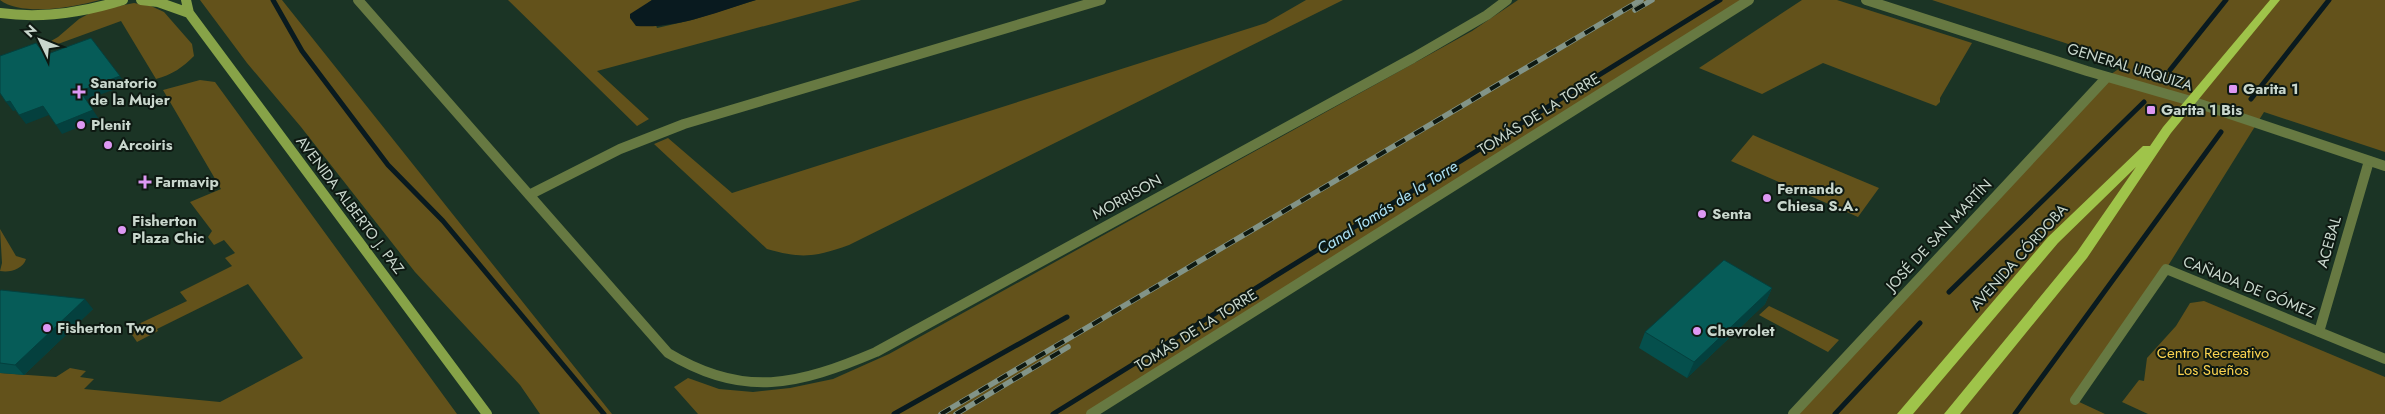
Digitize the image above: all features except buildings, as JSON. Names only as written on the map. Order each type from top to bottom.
[{"type":"main road","points":[[0,14],[34,17],[55,15],[122,0],[136,0]]},
{"type":"main road","points":[[141,0],[158,2],[189,13]]},
{"type":"main road","name":"AVENIDA ALBERTO J. PAZ","points":[[186,0],[189,13],[487,414]]},
{"type":"main road","name":"AVENIDA CÓRDOBA","points":[[1951,414],[2082,255],[2167,130],[2275,0]]},
{"type":"main road","name":"AVENIDA CÓRDOBA","points":[[1904,414],[2053,240],[2167,130]]},
{"type":"street","name":"MORRISON","points":[[358,0],[668,353],[685,366],[708,376],[747,382],[785,382],[818,375],[848,365],[876,352],[1413,58],[1487,15],[1507,0]]},
{"type":"street","points":[[529,195],[620,149],[684,124],[1101,0]]},
{"type":"street","name":"TOMÁS DE LA TORRE","points":[[1091,414],[1749,0]]},
{"type":"street","name":"GENERAL URQUIZA","points":[[1866,0],[2107,77],[2191,101],[2385,166]]},
{"type":"street","name":"JOSÉ DE SAN MARTÍN","points":[[1793,414],[2107,77]]},
{"type":"street","name":"ACEBAL","points":[[2319,332],[2368,161]]},
{"type":"street","name":"CAÑADA DE GÓMEZ","points":[[2075,400],[2166,269],[2385,359]]},
{"type":"green space","points":[[0,0],[100,0],[63,8],[35,9],[10,5]]},
{"type":"green space","points":[[200,0],[282,0],[612,414],[540,414],[520,385],[415,272],[301,127],[247,63]]},
{"type":"green space","points":[[508,0],[652,0],[648,3],[657,28],[692,20],[756,0],[861,0],[597,71],[649,119],[637,126]]},
{"type":"green space","points":[[1306,0],[1343,0],[849,245],[827,252],[799,255],[767,249],[654,144],[668,138],[732,193],[1266,23]]},
{"type":"green space","points":[[1518,0],[1749,0],[1091,414],[698,414],[674,387],[688,378],[719,389],[753,392],[790,388],[833,379],[889,354],[1472,31]]},
{"type":"green space","points":[[1802,0],[1837,0],[1972,43],[1936,106],[1823,63],[1762,94],[1699,68]]},
{"type":"green space","points":[[1932,0],[2385,0],[2385,152],[2264,112],[2166,269],[2075,400],[2105,414],[1793,414],[2107,77],[2127,63]]},
{"type":"green space","points":[[134,3],[151,6],[164,12],[192,44],[194,56],[186,64],[156,79],[121,21],[25,56],[58,37],[79,19],[94,11]]},
{"type":"green space","points":[[200,80],[215,82],[457,414],[0,414],[0,373],[56,377],[70,368],[86,371],[80,377],[94,379],[84,389],[220,402],[303,358],[248,284],[157,329],[158,331],[137,342],[128,329],[187,301],[180,292],[232,266],[225,258],[235,253],[224,240],[214,245],[208,237],[212,231],[190,202],[221,189],[163,90]]},
{"type":"green space","points":[[1753,135],[1879,188],[1858,217],[1731,161]]},
{"type":"green space","points":[[0,229],[16,256],[26,259],[16,270],[0,271],[2,263]]},
{"type":"green space","name":"Centro Recreativo Los Sueños","points":[[2204,301],[2385,377],[2385,414],[2148,414],[2122,402],[2139,380],[2144,381],[2147,358],[2176,326],[2190,303]]},
{"type":"green space","points":[[1769,306],[1839,340],[1828,352],[1759,315]]},
{"type":"shaded area","points":[[652,0],[756,0],[682,22],[667,25],[636,26],[630,18],[630,14]]},
{"type":"waterway","points":[[273,0],[302,51],[388,165],[443,221],[604,414]]},
{"type":"waterway","name":"Canal Tomás de la Torre","points":[[1053,414],[1720,0]]},
{"type":"waterway","points":[[2170,70],[2226,0]]},
{"type":"waterway","points":[[2251,99],[2329,0]]},
{"type":"waterway","points":[[1949,292],[2144,102]]},
{"type":"waterway","points":[[2015,414],[2221,132]]},
{"type":"waterway","points":[[894,414],[1067,317]]},
{"type":"waterway","points":[[1835,414],[1920,323]]},
{"type":"railway","points":[[941,414],[1641,0]]},
{"type":"railway","points":[[1635,10],[1652,0]]},
{"type":"railway","points":[[956,414],[1068,347]]},
{"type":"place","name":"Garita 1","points":[[2233,89]]},
{"type":"place","name":"Sanatorio de la Mujer","points":[[79,92]]},
{"type":"place","name":"Garita 1 Bis","points":[[2151,110]]},
{"type":"place","name":"Plenit","points":[[81,125]]},
{"type":"place","name":"Arcoiris","points":[[108,145]]},
{"type":"place","name":"Farmavip","points":[[145,182]]},
{"type":"place","name":"Fernando Chiesa S.A.","points":[[1767,198]]},
{"type":"place","name":"Senta","points":[[1702,214]]},
{"type":"place","name":"Fisherton Plaza Chic","points":[[122,230]]},
{"type":"place","name":"Fisherton Two","points":[[47,328]]},
{"type":"place","name":"Chevrolet","points":[[1697,331]]}]
